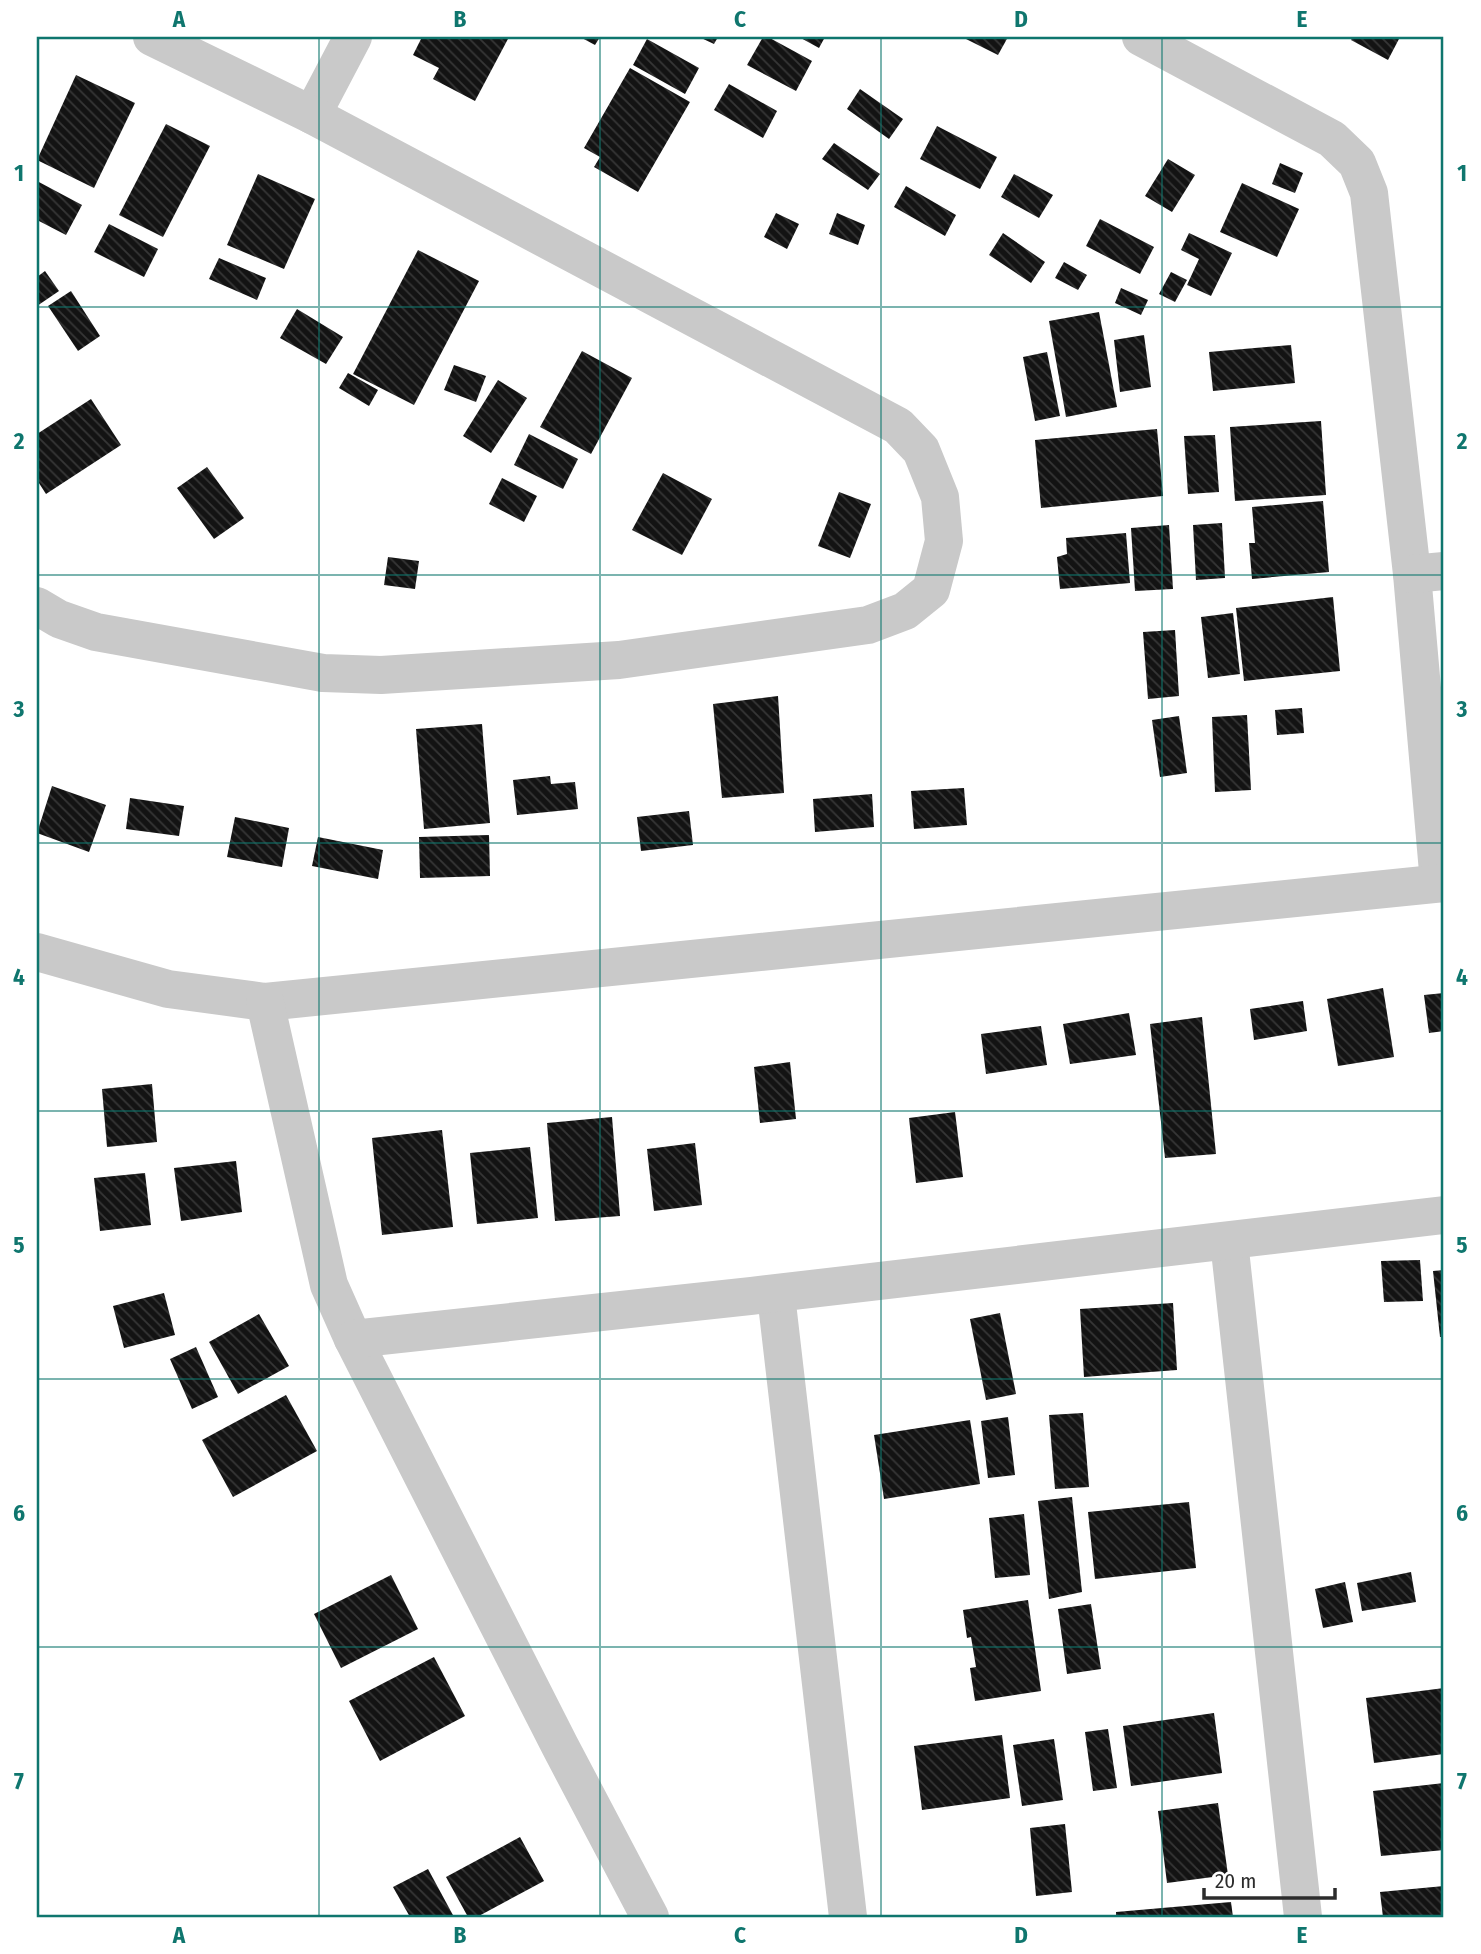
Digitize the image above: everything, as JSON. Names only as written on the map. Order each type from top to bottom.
[{"type":"street","points":[[37,607],[59,619],[96,632],[323,673],[381,675],[618,660],[868,625],[905,611],[931,590],[944,541],[940,497],[921,450],[898,426],[313,115],[152,37]]},
{"type":"street","points":[[313,115],[353,37]]},
{"type":"street","points":[[37,952],[168,989],[265,1002],[1442,883],[1428,572],[1369,193],[1357,163],[1332,139],[1141,37]]},
{"type":"street","points":[[265,1002],[329,1285],[353,1339],[650,1917]]},
{"type":"street","points":[[353,1339],[776,1295],[1005,1265],[1444,1215]]},
{"type":"street","points":[[1229,1241],[1303,1917]]},
{"type":"street","points":[[776,1295],[848,1917]]},
{"type":"building","points":[[422,37],[509,37],[475,101],[433,79],[439,68],[413,55]]},
{"type":"building","points":[[580,37],[600,37],[595,45]]},
{"type":"building","points":[[699,37],[718,37],[714,44]]},
{"type":"building","points":[[763,37],[768,37],[812,61],[796,91],[747,65]]},
{"type":"building","points":[[799,37],[825,37],[819,48]]},
{"type":"building","points":[[1008,37],[998,55],[966,39]]},
{"type":"building","points":[[1353,37],[1400,37],[1388,60],[1351,40]]},
{"type":"building","points":[[647,39],[699,68],[685,94],[633,65]]},
{"type":"building","points":[[630,68],[690,102],[638,192],[594,167],[600,157],[584,148]]},
{"type":"building","points":[[76,75],[135,103],[94,188],[37,160]]},
{"type":"building","points":[[729,84],[777,111],[763,138],[714,110]]},
{"type":"building","points":[[860,89],[903,119],[889,139],[847,109]]},
{"type":"building","points":[[166,124],[210,146],[163,237],[119,215]]},
{"type":"building","points":[[937,126],[997,157],[980,189],[920,159]]},
{"type":"building","points":[[834,143],[880,174],[868,190],[822,159]]},
{"type":"building","points":[[1168,159],[1195,175],[1172,212],[1145,196]]},
{"type":"building","points":[[1280,163],[1303,173],[1295,193],[1272,184]]},
{"type":"building","points":[[258,174],[315,199],[284,269],[227,245]]},
{"type":"building","points":[[1014,174],[1053,195],[1039,218],[1001,197]]},
{"type":"building","points":[[37,181],[82,205],[66,235],[37,220]]},
{"type":"building","points":[[1242,183],[1299,209],[1277,257],[1220,232]]},
{"type":"building","points":[[906,186],[956,215],[945,236],[894,207]]},
{"type":"building","points":[[776,213],[799,224],[787,249],[764,237]]},
{"type":"building","points":[[837,213],[865,225],[858,245],[829,234]]},
{"type":"building","points":[[1100,219],[1154,247],[1140,274],[1086,246]]},
{"type":"building","points":[[109,224],[158,249],[144,277],[94,252]]},
{"type":"building","points":[[1003,233],[1045,262],[1031,283],[989,255]]},
{"type":"building","points":[[1189,233],[1232,253],[1211,296],[1187,285],[1199,259],[1181,250]]},
{"type":"building","points":[[418,250],[479,281],[414,405],[353,374]]},
{"type":"building","points":[[219,258],[266,278],[257,300],[209,279]]},
{"type":"building","points":[[1064,262],[1087,275],[1078,290],[1055,278]]},
{"type":"building","points":[[45,271],[59,291],[37,306],[37,277]]},
{"type":"building","points":[[1171,272],[1187,280],[1175,302],[1159,294]]},
{"type":"building","points":[[1121,288],[1148,300],[1141,315],[1115,303]]},
{"type":"building","points":[[71,291],[100,336],[78,351],[48,306]]},
{"type":"building","points":[[297,309],[343,337],[326,364],[280,338]]},
{"type":"building","points":[[1099,312],[1117,407],[1066,417],[1049,321]]},
{"type":"building","points":[[1144,335],[1151,387],[1120,392],[1114,340]]},
{"type":"building","points":[[1291,345],[1295,383],[1213,391],[1209,352]]},
{"type":"building","points":[[582,351],[632,378],[591,454],[540,427]]},
{"type":"building","points":[[1047,352],[1060,416],[1035,421],[1023,357]]},
{"type":"building","points":[[454,365],[486,376],[476,402],[444,390]]},
{"type":"building","points":[[348,373],[378,390],[369,406],[339,388]]},
{"type":"building","points":[[498,380],[527,398],[491,453],[463,436]]},
{"type":"building","points":[[91,399],[121,445],[46,494],[37,480],[37,434]]},
{"type":"building","points":[[1321,421],[1326,495],[1235,501],[1230,427]]},
{"type":"building","points":[[1157,429],[1163,496],[1041,508],[1035,440]]},
{"type":"building","points":[[529,434],[578,459],[563,489],[514,465]]},
{"type":"building","points":[[1215,435],[1219,492],[1188,494],[1184,436]]},
{"type":"building","points":[[207,467],[244,518],[214,539],[177,488]]},
{"type":"building","points":[[663,473],[712,499],[682,555],[632,530]]},
{"type":"building","points":[[502,478],[537,496],[524,522],[489,504]]},
{"type":"building","points":[[839,492],[871,504],[850,558],[818,546]]},
{"type":"building","points":[[1323,501],[1329,572],[1252,579],[1249,543],[1255,543],[1252,507]]},
{"type":"building","points":[[1222,523],[1225,578],[1196,580],[1193,525]]},
{"type":"building","points":[[1169,525],[1173,589],[1135,591],[1131,528]]},
{"type":"building","points":[[1126,533],[1130,583],[1060,589],[1057,557],[1067,554],[1066,538]]},
{"type":"building","points":[[388,557],[419,561],[415,589],[384,585]]},
{"type":"building","points":[[1333,597],[1340,671],[1244,681],[1236,608]]},
{"type":"building","points":[[1233,613],[1240,674],[1208,678],[1201,617]]},
{"type":"building","points":[[1175,630],[1179,696],[1148,699],[1143,632]]},
{"type":"building","points":[[778,696],[784,793],[722,798],[713,704]]},
{"type":"building","points":[[1302,708],[1304,733],[1277,735],[1275,710]]},
{"type":"building","points":[[1247,715],[1251,790],[1215,792],[1212,717]]},
{"type":"building","points":[[1179,716],[1187,773],[1160,777],[1152,720]]},
{"type":"building","points":[[482,724],[490,823],[424,829],[416,729]]},
{"type":"building","points":[[550,776],[551,784],[575,782],[578,809],[517,815],[513,780]]},
{"type":"building","points":[[52,786],[106,805],[89,852],[37,833]]},
{"type":"building","points":[[964,788],[967,825],[914,829],[911,791]]},
{"type":"building","points":[[872,794],[874,827],[815,832],[813,799]]},
{"type":"building","points":[[130,798],[184,806],[179,836],[126,829]]},
{"type":"building","points":[[689,811],[693,845],[641,851],[637,817]]},
{"type":"building","points":[[235,817],[289,828],[282,867],[227,857]]},
{"type":"building","points":[[489,835],[490,876],[420,878],[419,837]]},
{"type":"building","points":[[318,837],[383,850],[378,879],[312,866]]},
{"type":"building","points":[[1383,988],[1394,1057],[1338,1066],[1327,999]]},
{"type":"building","points":[[1444,993],[1444,1031],[1429,1033],[1424,995]]},
{"type":"building","points":[[1303,1001],[1307,1031],[1254,1040],[1250,1009]]},
{"type":"building","points":[[1129,1013],[1136,1055],[1070,1064],[1063,1024]]},
{"type":"building","points":[[1202,1017],[1216,1154],[1165,1158],[1150,1024]]},
{"type":"building","points":[[1041,1026],[1047,1065],[986,1074],[981,1034]]},
{"type":"building","points":[[790,1062],[796,1119],[760,1123],[754,1067]]},
{"type":"building","points":[[152,1084],[157,1142],[107,1147],[102,1089]]},
{"type":"building","points":[[955,1112],[963,1177],[916,1183],[909,1118]]},
{"type":"building","points":[[612,1117],[620,1216],[555,1221],[547,1123]]},
{"type":"building","points":[[442,1130],[453,1227],[382,1235],[372,1138]]},
{"type":"building","points":[[695,1143],[702,1205],[654,1211],[647,1149]]},
{"type":"building","points":[[530,1147],[538,1218],[477,1224],[470,1153]]},
{"type":"building","points":[[236,1161],[242,1212],[181,1221],[174,1168]]},
{"type":"building","points":[[145,1173],[151,1225],[100,1231],[94,1178]]},
{"type":"building","points":[[1420,1260],[1423,1301],[1384,1302],[1381,1261]]},
{"type":"building","points":[[1444,1270],[1444,1337],[1440,1337],[1433,1271]]},
{"type":"building","points":[[164,1293],[175,1335],[124,1348],[113,1306]]},
{"type":"building","points":[[1173,1303],[1177,1370],[1084,1377],[1080,1309]]},
{"type":"building","points":[[1000,1313],[1016,1394],[986,1400],[970,1319]]},
{"type":"building","points":[[259,1314],[289,1366],[238,1394],[209,1342]]},
{"type":"building","points":[[196,1347],[218,1397],[192,1409],[170,1359]]},
{"type":"building","points":[[286,1395],[317,1451],[233,1497],[202,1440]]},
{"type":"building","points":[[1083,1413],[1089,1487],[1055,1489],[1049,1415]]},
{"type":"building","points":[[1008,1417],[1015,1475],[988,1478],[981,1421]]},
{"type":"building","points":[[970,1420],[980,1484],[884,1499],[874,1435]]},
{"type":"building","points":[[1072,1497],[1082,1592],[1049,1599],[1038,1501]]},
{"type":"building","points":[[1189,1502],[1196,1568],[1095,1579],[1088,1512]]},
{"type":"building","points":[[1024,1514],[1030,1575],[995,1578],[989,1518]]},
{"type":"building","points":[[1411,1572],[1416,1602],[1362,1611],[1357,1583]]},
{"type":"building","points":[[391,1575],[418,1629],[341,1668],[314,1614]]},
{"type":"building","points":[[1345,1582],[1353,1622],[1323,1628],[1315,1589]]},
{"type":"building","points":[[1028,1600],[1041,1691],[975,1701],[970,1668],[976,1667],[971,1637],[967,1638],[963,1610]]},
{"type":"building","points":[[1091,1604],[1101,1669],[1067,1674],[1058,1609]]},
{"type":"building","points":[[434,1657],[465,1716],[380,1761],[349,1701]]},
{"type":"building","points":[[1444,1688],[1444,1754],[1374,1763],[1366,1698]]},
{"type":"building","points":[[1214,1713],[1222,1773],[1131,1786],[1123,1726]]},
{"type":"building","points":[[1108,1729],[1117,1788],[1093,1791],[1085,1732]]},
{"type":"building","points":[[1002,1735],[1010,1798],[922,1810],[914,1746]]},
{"type":"building","points":[[1054,1739],[1063,1800],[1022,1806],[1013,1745]]},
{"type":"building","points":[[1444,1783],[1444,1850],[1381,1856],[1373,1791]]},
{"type":"building","points":[[1218,1803],[1228,1875],[1167,1883],[1158,1811]]},
{"type":"building","points":[[1065,1824],[1072,1892],[1036,1896],[1030,1828]]},
{"type":"building","points":[[520,1837],[544,1881],[477,1917],[468,1917],[446,1877]]},
{"type":"building","points":[[428,1869],[454,1917],[410,1917],[393,1887]]},
{"type":"building","points":[[1444,1886],[1444,1917],[1383,1917],[1380,1892]]},
{"type":"building","points":[[1231,1902],[1233,1917],[1116,1917],[1116,1912]]}]
